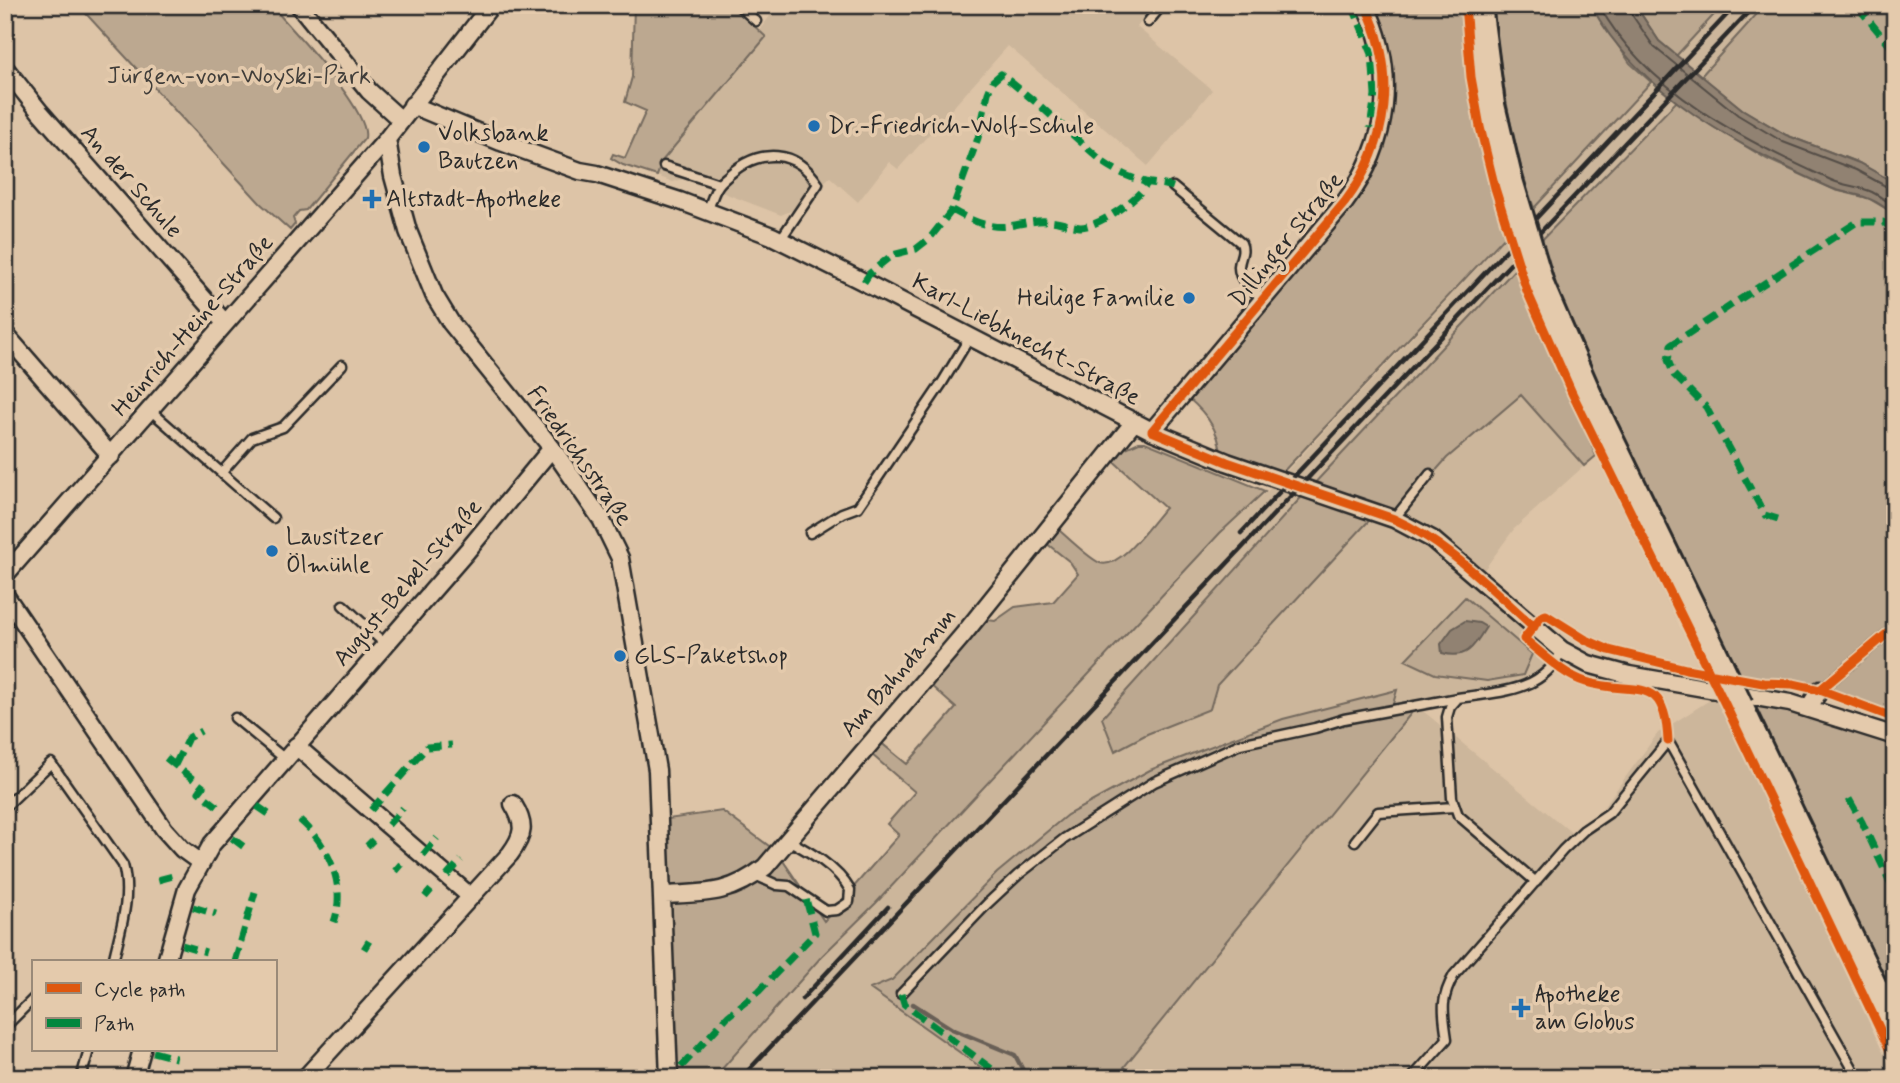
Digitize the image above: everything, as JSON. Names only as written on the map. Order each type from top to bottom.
[{"type":"main road","points":[[1479,5],[1492,105],[1509,177],[1542,287],[1589,395],[1895,1030]]},
{"type":"street","points":[[299,5],[369,91],[401,120]]},
{"type":"street","name":"Heinrich-Heine-Straße","points":[[5,575],[387,139],[491,5]]},
{"type":"street","name":"Dillinger Straße","points":[[1152,431],[1360,183],[1381,130],[1386,85],[1385,62],[1365,5]]},
{"type":"street","name":"An der Schule","points":[[5,68],[40,112],[225,323]]},
{"type":"street","name":"Karl-Liebknecht-Straße","points":[[412,105],[580,171],[597,174],[707,211],[780,240],[1152,431],[1227,462],[1394,519],[1432,539],[1562,650],[1588,664],[1629,675],[1809,707],[1895,736]]},
{"type":"street","name":"Friedrichsstraße","points":[[387,139],[393,176],[408,231],[435,295],[451,323],[552,448],[601,519],[620,558],[657,770],[669,1078]]},
{"type":"street","points":[[5,334],[111,456]]},
{"type":"street","name":"Am Bahndamm","points":[[662,895],[705,893],[738,886],[755,875],[968,629],[1133,422]]},
{"type":"street","name":"August-Bebel-Straße","points":[[167,960],[187,889],[212,844],[459,560],[552,448]]},
{"type":"street","points":[[5,596],[164,829],[182,849],[200,862]]},
{"type":"street","points":[[1809,707],[1820,690]]},
{"type":"street","points":[[296,746],[471,897]]},
{"type":"street","points":[[304,1078],[471,897],[520,839],[520,815],[513,804]]},
{"type":"street","points":[[134,1078],[141,1052]]},
{"type":"lane","points":[[738,5],[757,21]]},
{"type":"lane","points":[[1148,22],[1162,5]]},
{"type":"lane","points":[[707,211],[719,184],[746,162],[763,156],[782,157],[807,170],[818,184],[780,240]]},
{"type":"lane","points":[[664,166],[719,184]]},
{"type":"lane","points":[[1173,187],[1241,243],[1244,250],[1239,267],[1241,278],[1263,300]]},
{"type":"lane","points":[[810,533],[842,513],[858,507],[970,337]]},
{"type":"lane","points":[[222,471],[252,438],[283,427],[342,365]]},
{"type":"lane","points":[[150,410],[273,518]]},
{"type":"lane","points":[[1394,519],[1430,474]]},
{"type":"lane","points":[[343,605],[385,644]]},
{"type":"lane","points":[[1820,690],[1895,627]]},
{"type":"lane","points":[[901,994],[1018,875],[1064,839],[1154,782],[1240,744],[1344,719],[1516,690],[1533,683],[1548,670],[1562,650]]},
{"type":"lane","points":[[1458,698],[1450,707],[1446,728],[1454,807],[1465,821],[1536,882]]},
{"type":"lane","points":[[235,718],[285,760]]},
{"type":"lane","points":[[1412,1078],[1447,1039],[1443,1010],[1444,993],[1454,975],[1575,838],[1609,813],[1668,741],[1858,1078]]},
{"type":"lane","points":[[5,807],[51,763],[123,865],[128,882],[127,900],[113,960]]},
{"type":"lane","points":[[1355,841],[1378,811],[1454,807]]},
{"type":"lane","points":[[755,875],[777,885],[789,886],[826,911],[837,910],[849,902],[850,890],[839,875],[788,840]]},
{"type":"lane","points":[[5,1027],[32,1000]]},
{"type":"lane","points":[[81,1078],[88,1052]]},
{"type":"shaded area","name":"Dr.-Friedrich-Wolf-Schule","points":[[778,5],[1154,5],[1137,27],[1212,90],[1148,166],[1008,46],[898,169],[889,162],[858,202],[830,177],[793,210],[781,215],[685,178],[673,182],[657,176],[662,161],[765,36],[759,31]]},
{"type":"shaded area","points":[[1723,5],[1766,5],[1296,503],[1102,718],[1115,751],[1147,734],[1209,709],[1217,685],[1376,513],[1394,519],[1447,458],[1521,394],[1584,466],[1514,529],[1478,578],[1562,650],[1533,683],[1417,706],[1573,834],[1594,820],[1658,733],[1716,696],[1895,1078],[1141,1078],[1124,1067],[1416,706],[1391,711],[1396,690],[1283,719],[1216,743],[1150,770],[1067,815],[997,873],[892,980],[871,989],[996,1078],[714,1078],[822,956],[876,903],[1220,533],[1272,487]],"holes":[[[1464,598],[1495,625],[1406,660]]]},
{"type":"green space","name":"Jürgen-von-Woyski-Park","points":[[78,5],[271,5],[343,90],[364,125],[365,138],[306,210],[299,211],[293,218],[295,224],[290,230],[260,203]]},
{"type":"green space","points":[[634,5],[732,5],[766,37],[662,161],[657,176],[623,165],[611,158],[613,154],[625,158],[646,111],[625,102],[632,77]]},
{"type":"green space","points":[[1371,5],[1462,5],[1480,120],[1508,233],[1279,476],[1221,458],[1218,437],[1208,419],[1178,390],[1352,182],[1384,109]]},
{"type":"green space","points":[[1493,5],[1591,5],[1630,63],[1651,82],[1534,208],[1513,133]]},
{"type":"green space","points":[[1635,5],[1723,5],[1676,56],[1659,41]]},
{"type":"green space","points":[[1765,5],[1895,5],[1895,183],[1859,163],[1786,135],[1742,109],[1701,76]]},
{"type":"green space","points":[[1677,101],[1767,159],[1835,190],[1868,198],[1895,214],[1895,717],[1820,690],[1729,676],[1531,251]]},
{"type":"green space","points":[[1518,266],[1526,292],[1596,456],[1584,466],[1521,395],[1447,458],[1394,518],[1376,513],[1217,685],[1210,709],[1147,734],[1115,751],[1102,718],[1296,503]]},
{"type":"green space","points":[[1139,442],[1145,442],[1265,491],[1220,533],[876,903],[822,956],[714,1078],[669,1078],[663,896],[755,874],[662,895],[661,820],[722,811],[777,852],[824,921],[899,835],[887,824],[915,792],[864,748],[874,737],[907,764],[956,708],[930,685],[985,623],[988,620],[995,621],[1015,607],[1053,602],[1078,574],[1070,562],[1041,539],[1052,524],[1100,563],[1117,559],[1135,543],[1165,508],[1108,456]]},
{"type":"green space","points":[[1465,597],[1532,654],[1523,675],[1487,681],[1435,674],[1405,660]]},
{"type":"green space","points":[[1397,690],[1391,711],[1417,706],[1124,1067],[1141,1078],[996,1078],[870,989],[892,980],[997,873],[1067,815],[1150,770],[1283,719]]},
{"type":"green space","points":[[1747,695],[1895,736],[1895,1000],[1764,728]]},
{"type":"water","points":[[1591,5],[1635,5],[1659,41],[1742,109],[1786,135],[1859,163],[1895,183],[1895,214],[1871,199],[1835,190],[1797,172],[1728,136],[1695,115],[1664,92],[1636,66],[1611,37]]},
{"type":"water","points":[[1465,621],[1486,627],[1478,640],[1464,653],[1442,653],[1441,644],[1452,629]]},
{"type":"waterway","points":[[913,1004],[952,1029],[1015,1055],[1027,1078]]},
{"type":"railway","points":[[1241,533],[1736,5]]},
{"type":"railway","points":[[741,1078],[1755,5]]},
{"type":"railway","points":[[802,999],[888,907]]},
{"type":"marked path","points":[[1352,5],[1372,54],[1375,95],[1370,128]]},
{"type":"marked path","points":[[1860,5],[1862,12],[1895,52]]},
{"type":"marked path","points":[[864,282],[870,273],[892,255],[916,249],[930,238],[952,210],[978,138],[988,93],[993,81],[1001,74],[1103,162],[1139,180],[1173,187]]},
{"type":"marked path","points":[[952,210],[994,226],[1043,221],[1080,227],[1097,223],[1117,211],[1147,183]]},
{"type":"marked path","points":[[1778,519],[1765,515],[1706,407],[1674,375],[1668,360],[1671,345],[1857,222],[1883,222],[1895,230]]},
{"type":"marked path","points":[[175,765],[188,738],[201,731]]},
{"type":"marked path","points":[[371,810],[427,747],[452,745]]},
{"type":"marked path","points":[[166,758],[203,787],[199,792],[222,810]]},
{"type":"marked path","points":[[1849,799],[1895,893]]},
{"type":"marked path","points":[[257,806],[270,815]]},
{"type":"marked path","points":[[388,825],[403,808]]},
{"type":"marked path","points":[[300,820],[319,841],[332,866],[338,894],[334,922]]},
{"type":"marked path","points":[[232,838],[244,847]]},
{"type":"marked path","points":[[423,855],[437,838]]},
{"type":"marked path","points":[[367,846],[373,840]]},
{"type":"marked path","points":[[447,876],[461,860]]},
{"type":"marked path","points":[[395,871],[401,864]]},
{"type":"marked path","points":[[158,880],[173,876]]},
{"type":"marked path","points":[[425,897],[431,890]]},
{"type":"marked path","points":[[236,960],[255,892]]},
{"type":"marked path","points":[[681,1067],[728,1016],[759,991],[815,933],[805,895]]},
{"type":"marked path","points":[[193,907],[216,914]]},
{"type":"marked path","points":[[364,949],[369,941]]},
{"type":"marked path","points":[[182,945],[206,952]]},
{"type":"marked path","points":[[901,994],[904,1004],[1004,1078]]},
{"type":"marked path","points":[[153,1052],[176,1058]]},
{"type":"cycle path","points":[[1365,5],[1382,56],[1385,81],[1379,131],[1360,179],[1345,202],[1152,431],[1227,462],[1394,519],[1414,529],[1468,567],[1534,627]]},
{"type":"cycle path","points":[[1465,5],[1471,77],[1480,127],[1495,188],[1527,291],[1572,393],[1726,706],[1895,1061]]},
{"type":"cycle path","points":[[1668,741],[1666,719],[1661,704],[1654,696],[1644,691],[1603,686],[1578,679],[1554,664],[1524,639],[1541,617],[1546,615],[1586,640],[1609,650],[1686,669],[1820,690],[1895,718]]},
{"type":"cycle path","points":[[1820,690],[1895,627]]},
{"type":"place","name":"Dr.-Friedrich-Wolf-Schule","points":[[814,126]]},
{"type":"place","name":"Volksbank Bautzen","points":[[424,147]]},
{"type":"place","name":"Altstadt-Apotheke","points":[[372,199]]},
{"type":"place","name":"Heilige Familie","points":[[1189,298]]},
{"type":"place","name":"Lausitzer Ölmühle","points":[[272,551]]},
{"type":"place","name":"GLS-Paketshop","points":[[620,656]]},
{"type":"place","name":"Apotheke am Globus","points":[[1521,1008]]}]
